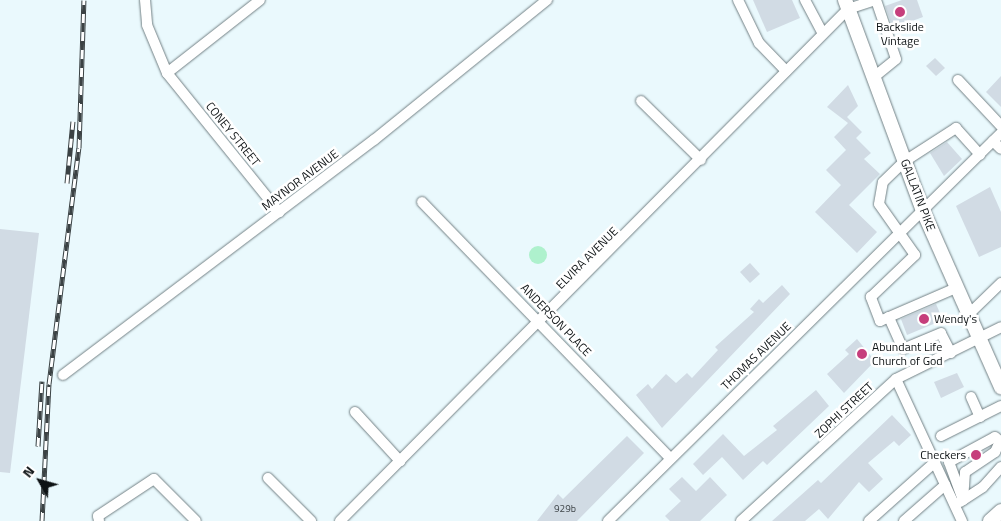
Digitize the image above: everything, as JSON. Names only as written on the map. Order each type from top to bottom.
[{"type":"main road","name":"GALLATIN PIKE","points":[[846,4],[923,211],[1001,387]]},
{"type":"street","name":"CONEY STREET","points":[[145,0],[147,25],[167,73],[280,212]]},
{"type":"street","points":[[167,73],[260,0]]},
{"type":"street","name":"MAYNOR AVENUE","points":[[63,375],[280,212],[547,0]]},
{"type":"street","points":[[738,0],[758,43],[786,72]]},
{"type":"street","points":[[805,0],[823,34]]},
{"type":"street","points":[[846,4],[875,0],[896,59],[874,77]]},
{"type":"street","name":"ELVIRA AVENUE","points":[[340,521],[542,322],[701,160],[823,34],[846,4]]},
{"type":"street","points":[[958,80],[1001,126]]},
{"type":"street","points":[[641,101],[701,160]]},
{"type":"street","points":[[956,288],[880,321],[871,297],[915,255],[899,235],[879,204],[879,192],[889,174],[905,161],[956,128],[980,155]]},
{"type":"street","name":"THOMAS AVENUE","points":[[608,521],[1001,133]]},
{"type":"street","points":[[994,141],[1001,149]]},
{"type":"street","name":"ANDERSON PLACE","points":[[422,202],[542,322],[670,458]]},
{"type":"street","points":[[968,315],[1001,283]]},
{"type":"street","points":[[889,317],[903,349],[941,333],[951,353]]},
{"type":"street","name":"ZOPHI STREET","points":[[741,521],[896,378],[979,340],[1001,327]]},
{"type":"street","points":[[896,378],[945,485],[959,502]]},
{"type":"street","points":[[971,397],[980,417]]},
{"type":"street","points":[[942,436],[1001,406]]},
{"type":"street","points":[[355,412],[400,461]]},
{"type":"street","points":[[959,502],[965,472],[995,452],[1001,442],[995,438],[949,462],[962,521]]},
{"type":"street","points":[[869,521],[935,462]]},
{"type":"street","points":[[959,502],[1001,467]]},
{"type":"street","points":[[268,478],[311,521]]},
{"type":"street","points":[[99,521],[98,516],[154,479],[196,521]]},
{"type":"street","points":[[904,521],[945,485]]},
{"type":"green space","points":[[534,246],[542,246],[547,251],[545,262],[534,264],[529,259],[529,251]]},
{"type":"building","points":[[753,0],[792,0],[800,18],[767,32]]},
{"type":"building","points":[[902,0],[917,0],[923,17],[893,28],[885,6]]},
{"type":"building","points":[[935,58],[945,68],[936,76],[926,66]]},
{"type":"building","points":[[1001,76],[1001,107],[986,92]]},
{"type":"building","points":[[848,85],[858,106],[847,117],[862,132],[856,138],[871,153],[864,159],[880,174],[849,205],[877,232],[857,253],[815,212],[841,185],[826,170],[846,150],[834,137],[848,123],[827,107]]},
{"type":"building","points":[[947,142],[962,159],[944,176],[930,153]]},
{"type":"building","points":[[990,187],[1001,212],[1001,247],[979,257],[956,206]]},
{"type":"building","points":[[0,229],[39,233],[10,473],[0,472]]},
{"type":"building","points":[[750,263],[760,274],[750,283],[740,272]]},
{"type":"building","points":[[782,285],[790,294],[662,428],[636,395],[648,384],[652,389],[666,374],[676,383],[687,373],[692,378],[718,350],[715,347],[754,312],[750,309],[759,299],[763,303]]},
{"type":"building","points":[[936,304],[943,320],[907,335],[901,319]]},
{"type":"building","points":[[857,339],[875,361],[844,393],[827,374],[849,354],[845,350]]},
{"type":"building","points":[[957,373],[964,387],[941,398],[934,382]]},
{"type":"building","points":[[816,390],[829,406],[767,465],[763,461],[743,480],[722,457],[703,475],[693,464],[723,434],[744,456],[777,430],[773,426]]},
{"type":"building","points":[[892,415],[911,435],[899,446],[894,441],[868,463],[883,479],[869,492],[859,482],[828,519],[819,509],[805,521],[772,521],[818,480],[821,483]]},
{"type":"building","points":[[627,436],[644,453],[577,521],[537,521],[558,494],[563,499]]},
{"type":"building","points":[[682,477],[696,491],[710,477],[727,495],[700,521],[670,521],[665,516],[681,501],[669,489]]},
{"type":"railway","points":[[42,521],[49,384],[79,148],[84,0]]},
{"type":"railway","points":[[67,183],[73,121]]},
{"type":"railway","points":[[38,446],[42,381]]},
{"type":"place","name":"Backslide Vintage","points":[[900,12]]},
{"type":"place","name":"Wendy's","points":[[924,319]]},
{"type":"place","name":"Abundant Life Church of God","points":[[862,354]]},
{"type":"place","name":"Checkers","points":[[976,455]]}]
